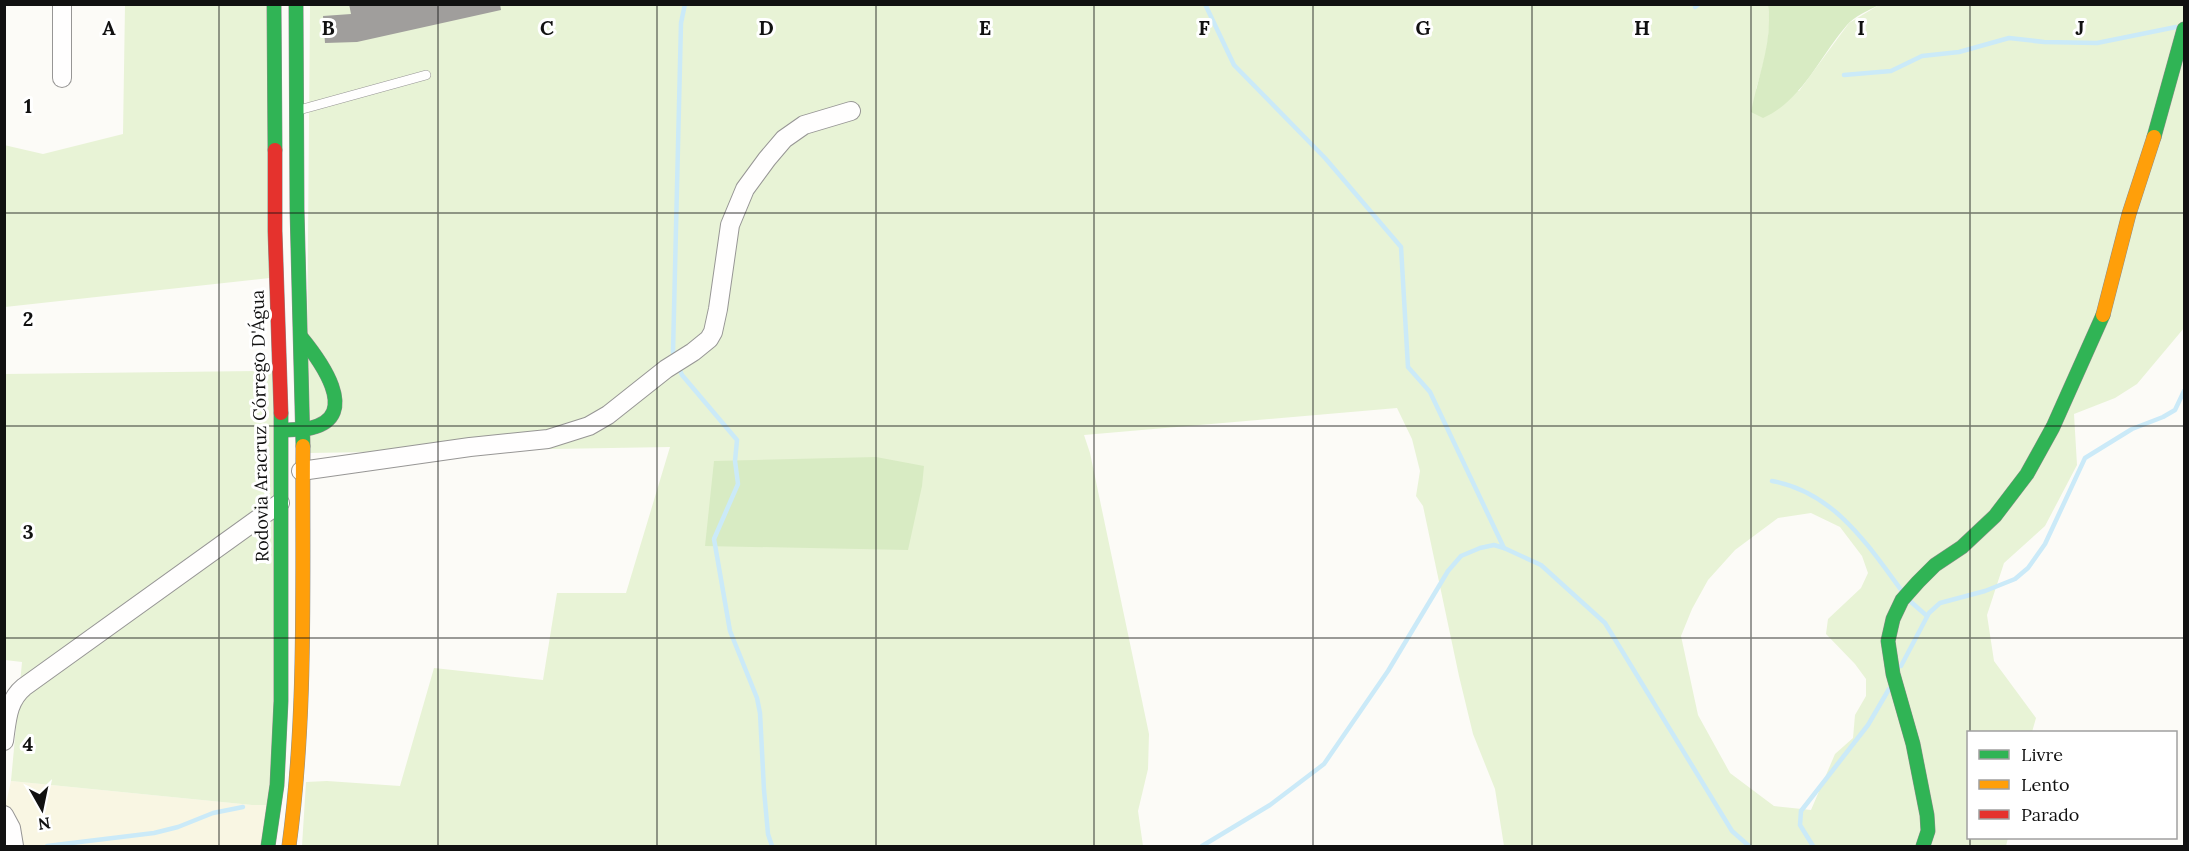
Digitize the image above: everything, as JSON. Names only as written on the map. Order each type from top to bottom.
[{"type":"main road","name":"Rodovia Aracruz Córrego D'Água","points":[[268,846],[280,743],[281,383],[274,231],[274,4]]},
{"type":"main road","points":[[290,846],[297,786],[301,704],[303,431],[297,209],[296,4]]},
{"type":"main road","points":[[1923,846],[1928,831],[1927,816],[1913,744],[1893,674],[1888,640],[1893,619],[1902,600],[1918,582],[1935,566],[1962,548],[1995,516],[2027,474],[2053,427],[2102,321],[2129,214],[2165,102],[2184,29]]},
{"type":"main road","points":[[281,430],[303,431],[317,428],[328,422],[334,412],[332,388],[324,366],[301,337]]},
{"type":"street","points":[[62,4],[62,78]]},
{"type":"street","points":[[301,471],[470,447],[548,439],[589,426],[608,415],[666,369],[709,339],[713,332],[718,309],[730,225],[745,189],[766,159],[784,139],[804,125],[851,111]]},
{"type":"street","points":[[4,741],[10,703],[16,693],[280,503]]},
{"type":"street","points":[[4,815],[11,828],[14,846]]},
{"type":"lane","points":[[296,111],[426,75]]},
{"type":"shaded area","points":[[11,781],[252,805],[276,805],[272,846],[5,846],[5,808]]},
{"type":"green space","points":[[125,5],[281,5],[279,277],[5,307],[4,145],[43,154],[123,134]]},
{"type":"green space","points":[[310,5],[1768,5],[1767,47],[1756,89],[1799,91],[1849,23],[1879,5],[2184,5],[2184,328],[2137,384],[2115,398],[2074,414],[2077,465],[2045,526],[2004,563],[1987,615],[1994,661],[2036,718],[2032,731],[1967,731],[1967,839],[2008,839],[2006,846],[1504,846],[1495,789],[1473,734],[1423,506],[1416,496],[1420,471],[1412,439],[1397,408],[1084,435],[1090,453],[1149,734],[1148,769],[1138,811],[1143,846],[302,846],[306,782],[327,781],[400,786],[434,668],[543,680],[557,593],[626,593],[670,447],[309,453],[307,355]],"holes":[[[1811,513],[1840,527],[1862,556],[1868,573],[1861,588],[1828,619],[1826,634],[1866,679],[1866,696],[1855,715],[1853,738],[1835,754],[1811,810],[1774,806],[1730,773],[1698,715],[1681,636],[1692,609],[1708,580],[1735,550],[1778,518]]]},
{"type":"green space","points":[[1768,5],[1879,5],[1850,22],[1800,89],[1789,101],[1763,118],[1751,112],[1767,46]]},
{"type":"green space","points":[[279,372],[276,805],[252,805],[11,781],[22,662],[5,660],[4,374]]},
{"type":"green space","points":[[876,457],[924,466],[908,550],[705,546],[714,461]]},
{"type":"building","points":[[349,4],[500,4],[501,10],[357,42],[325,43],[323,16],[351,14]]},
{"type":"waterway","points":[[675,358],[673,352],[681,23],[685,4]]},
{"type":"waterway","points":[[1205,4],[1234,65],[1325,158],[1401,247],[1408,367],[1430,392],[1504,548]]},
{"type":"waterway","points":[[1695,7],[1699,4]]},
{"type":"waterway","points":[[1844,75],[1891,71],[1922,56],[1959,52],[2009,38],[2044,42],[2097,43],[2176,27]]},
{"type":"waterway","points":[[678,366],[682,375],[737,440],[735,461],[738,484],[714,539],[730,631],[757,698],[760,713],[764,790],[768,834],[772,846]]},
{"type":"waterway","points":[[1901,666],[1929,613],[1940,603],[1985,591],[2015,579],[2028,568],[2045,544],[2085,458],[2132,429],[2175,410],[2184,391]]},
{"type":"waterway","points":[[1772,481],[1814,496],[1831,508],[1862,538],[1902,591]]},
{"type":"waterway","points":[[1202,846],[1270,805],[1324,764],[1388,671],[1448,571],[1461,556],[1494,545],[1541,565],[1605,623],[1732,831],[1749,846]]},
{"type":"waterway","points":[[1911,602],[1927,616]]},
{"type":"waterway","points":[[1813,846],[1800,825],[1801,811],[1868,725],[1889,689]]},
{"type":"waterway","points":[[47,846],[154,833],[178,827],[213,813],[243,807]]},
{"type":"traffic: fast","points":[[274,4],[275,150]]},
{"type":"traffic: fast","points":[[296,4],[297,209],[303,446]]},
{"type":"traffic: fast","points":[[2154,137],[2184,29]]},
{"type":"traffic: fast","points":[[1923,846],[1928,831],[1927,815],[1913,744],[1893,674],[1888,641],[1893,619],[1902,600],[1918,582],[1935,565],[1962,547],[1995,516],[2027,474],[2053,427],[2103,315]]},
{"type":"traffic: fast","points":[[287,430],[311,428],[326,422],[333,412],[335,400],[326,372],[301,337]]},
{"type":"traffic: fast","points":[[268,846],[277,785],[281,701],[281,413]]},
{"type":"traffic: slow","points":[[2103,315],[2129,214],[2154,137]]},
{"type":"traffic: slow","points":[[289,846],[299,747],[301,696],[303,446]]},
{"type":"traffic: jam","points":[[275,150],[275,231],[281,413]]}]
